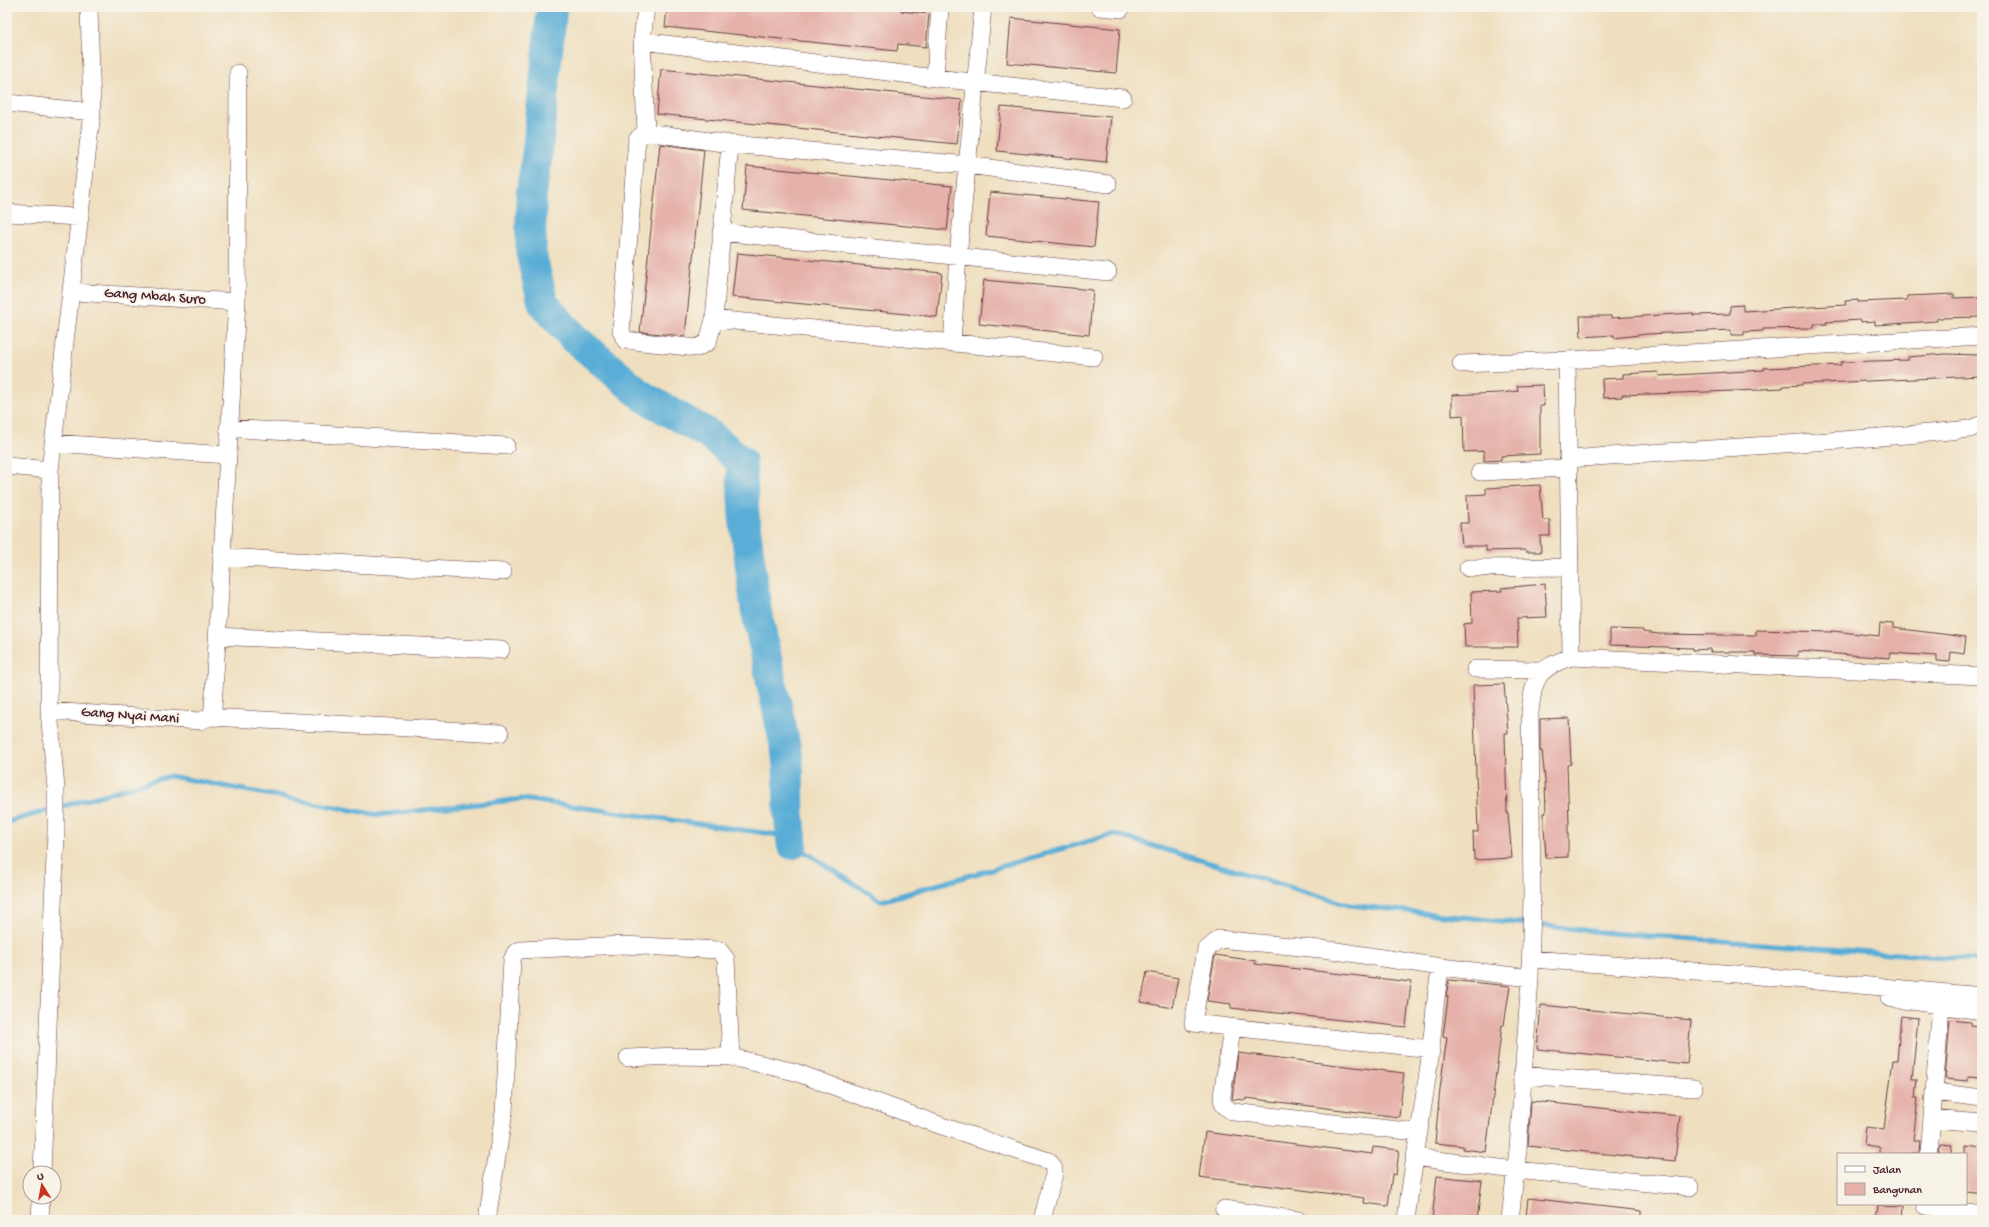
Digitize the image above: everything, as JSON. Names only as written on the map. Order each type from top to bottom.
[{"type":"street","points":[[42,1165],[56,833],[56,788],[49,711],[50,470],[92,112],[89,7]]},
{"type":"street","points":[[646,7],[642,41],[646,132]]},
{"type":"street","points":[[935,78],[940,7]]},
{"type":"street","points":[[952,343],[958,256],[983,7]]},
{"type":"street","points":[[1100,7],[1121,9]]},
{"type":"street","points":[[642,41],[976,83],[1123,98]]},
{"type":"street","points":[[210,717],[213,709],[226,455],[237,302],[238,73]]},
{"type":"street","points":[[7,103],[92,112]]},
{"type":"street","points":[[730,144],[714,319],[708,342],[697,348],[624,340],[622,336],[637,139],[646,132],[730,144],[968,165],[1108,184]]},
{"type":"street","points":[[7,213],[79,217]]},
{"type":"street","points":[[721,232],[1108,272]]},
{"type":"street","name":"Gang Mbah Suro","points":[[72,292],[237,302]]},
{"type":"street","points":[[714,319],[1094,357]]},
{"type":"street","points":[[1461,364],[1567,360],[1982,336]]},
{"type":"street","points":[[1567,360],[1571,657]]},
{"type":"street","points":[[1480,472],[1569,464],[1708,448],[1890,437],[1970,429],[1982,424]]},
{"type":"street","points":[[228,428],[506,446]]},
{"type":"street","points":[[54,443],[226,455]]},
{"type":"street","points":[[7,466],[50,470]]},
{"type":"street","points":[[221,557],[503,572]]},
{"type":"street","points":[[1468,568],[1570,567]]},
{"type":"street","points":[[217,636],[501,650]]},
{"type":"street","points":[[1475,669],[1543,670],[1571,657],[1982,676]]},
{"type":"street","points":[[1510,1220],[1516,1170],[1530,978],[1532,898],[1530,712],[1533,685],[1543,670]]},
{"type":"street","name":"Gang Nyai Mani","points":[[49,711],[200,721],[210,717],[500,733]]},
{"type":"street","points":[[1431,1048],[1232,1029],[1192,1023],[1206,950],[1219,939],[1330,950],[1441,967],[1530,978]]},
{"type":"street","points":[[487,1220],[504,1112],[512,960],[515,953],[520,950],[623,945],[719,950],[726,959],[731,1057]]},
{"type":"street","points":[[1531,951],[1736,974],[1982,996]]},
{"type":"street","points":[[1406,1220],[1441,967]]},
{"type":"street","points":[[1872,995],[1982,1011]]},
{"type":"street","points":[[1929,1153],[1941,1006]]},
{"type":"street","points":[[1232,1029],[1222,1103],[1233,1112],[1417,1132]]},
{"type":"street","points":[[628,1058],[678,1056],[731,1057],[795,1072],[942,1126],[1049,1161],[1054,1169],[1054,1174],[1042,1220]]},
{"type":"street","points":[[1522,1075],[1694,1088]]},
{"type":"street","points":[[1935,1092],[1982,1098]]},
{"type":"street","points":[[1932,1119],[1982,1123]]},
{"type":"street","points":[[1414,1157],[1516,1170],[1690,1187]]},
{"type":"street","points":[[40,1220],[41,1205]]},
{"type":"street","points":[[1224,1209],[1298,1220]]},
{"type":"street","points":[[1924,1210],[1982,1213]]},
{"type":"building","points":[[676,7],[902,7],[901,11],[929,14],[926,47],[898,44],[897,51],[665,27],[667,9],[676,10]]},
{"type":"building","points":[[1011,18],[1120,29],[1116,73],[1007,63]]},
{"type":"building","points":[[661,69],[962,100],[957,144],[657,114]]},
{"type":"building","points":[[1001,107],[1111,117],[1106,162],[997,151]]},
{"type":"building","points":[[660,144],[704,150],[685,336],[640,332]]},
{"type":"building","points":[[747,166],[952,186],[947,230],[743,210]]},
{"type":"building","points":[[990,192],[1099,202],[1094,247],[986,236]]},
{"type":"building","points":[[737,253],[942,273],[937,317],[732,297]]},
{"type":"building","points":[[984,280],[1093,290],[1089,335],[979,324]]},
{"type":"building","points":[[1954,294],[1954,298],[1982,297],[1982,317],[1937,318],[1937,321],[1875,325],[1875,321],[1861,322],[1861,320],[1826,322],[1827,324],[1814,324],[1814,328],[1763,329],[1763,331],[1744,332],[1744,335],[1731,335],[1731,330],[1647,334],[1614,338],[1614,335],[1581,337],[1580,316],[1611,316],[1611,318],[1693,313],[1693,315],[1730,314],[1730,306],[1743,305],[1743,311],[1846,305],[1845,301],[1858,300],[1858,302],[1907,300],[1907,296]]},
{"type":"building","points":[[1944,354],[1980,355],[1981,376],[1801,384],[1802,385],[1783,386],[1783,388],[1761,390],[1622,395],[1622,397],[1603,398],[1602,379],[1623,378],[1623,374],[1658,372],[1659,376],[1764,370],[1764,368],[1841,365],[1841,362],[1908,360],[1908,357]]},
{"type":"building","points":[[1543,385],[1544,406],[1540,406],[1540,454],[1501,456],[1501,460],[1484,461],[1484,451],[1464,452],[1463,415],[1452,416],[1452,395],[1500,393],[1518,391],[1517,386]]},
{"type":"building","points":[[1540,485],[1543,520],[1550,520],[1550,536],[1540,536],[1541,552],[1526,552],[1525,550],[1486,551],[1486,546],[1462,546],[1460,523],[1468,523],[1467,495],[1486,494],[1486,488]]},
{"type":"building","points":[[1545,584],[1547,617],[1517,618],[1518,647],[1465,647],[1464,624],[1472,623],[1471,592],[1502,591],[1501,588]]},
{"type":"building","points":[[1880,623],[1893,624],[1893,628],[1966,637],[1964,654],[1951,652],[1950,662],[1937,661],[1937,656],[1891,653],[1890,658],[1798,651],[1798,656],[1755,655],[1755,652],[1710,652],[1710,649],[1693,650],[1693,648],[1610,645],[1610,629],[1643,630],[1643,632],[1659,634],[1725,635],[1756,635],[1756,630],[1832,631],[1879,636]]},
{"type":"building","points":[[1504,684],[1508,733],[1505,733],[1507,813],[1512,858],[1474,860],[1473,832],[1478,832],[1473,685]]},
{"type":"building","points":[[1569,718],[1571,764],[1567,765],[1569,824],[1568,857],[1546,858],[1544,828],[1544,813],[1546,813],[1545,780],[1542,751],[1540,751],[1540,719]]},
{"type":"building","points":[[1215,955],[1256,961],[1255,964],[1411,982],[1406,1027],[1231,1008],[1231,1004],[1207,1001]]},
{"type":"building","points":[[1147,972],[1178,978],[1172,1008],[1141,1002]]},
{"type":"building","points":[[1449,980],[1510,986],[1504,1025],[1502,1025],[1486,1152],[1463,1149],[1463,1146],[1435,1143],[1447,1037],[1443,1036],[1448,997],[1446,996]]},
{"type":"building","points":[[1541,1005],[1691,1020],[1687,1064],[1537,1049]]},
{"type":"building","points":[[1901,1016],[1918,1018],[1912,1079],[1917,1079],[1915,1098],[1918,1098],[1913,1141],[1920,1141],[1919,1153],[1880,1153],[1880,1147],[1864,1145],[1866,1127],[1884,1129],[1893,1060],[1897,1060]]},
{"type":"building","points":[[1950,1020],[1970,1022],[1970,1025],[1982,1026],[1982,1078],[1968,1077],[1968,1081],[1945,1079]]},
{"type":"building","points":[[1238,1053],[1404,1073],[1399,1117],[1246,1098],[1246,1100],[1232,1099]]},
{"type":"building","points":[[1531,1101],[1680,1116],[1675,1161],[1528,1146]]},
{"type":"building","points":[[1205,1132],[1372,1154],[1373,1147],[1399,1150],[1396,1175],[1392,1174],[1388,1206],[1364,1203],[1365,1198],[1199,1177]]},
{"type":"building","points":[[1940,1143],[1952,1144],[1951,1153],[1939,1153]]},
{"type":"building","points":[[1966,1146],[1982,1148],[1982,1193],[1967,1191]]},
{"type":"building","points":[[1437,1176],[1482,1181],[1477,1220],[1432,1220]]},
{"type":"building","points":[[1528,1198],[1642,1211],[1642,1220],[1557,1220],[1526,1217]]},
{"type":"building","points":[[1878,1205],[1904,1205],[1903,1220],[1876,1219]]},
{"type":"waterway","points":[[552,7],[537,155],[531,195],[531,253],[543,303],[574,338],[644,397],[710,435],[741,461],[744,516],[756,609],[788,759],[789,813],[792,844]]},
{"type":"waterway","points":[[7,822],[170,776],[378,815],[522,799],[779,835],[881,901],[1114,834],[1349,905],[1611,933],[1982,960]]}]
